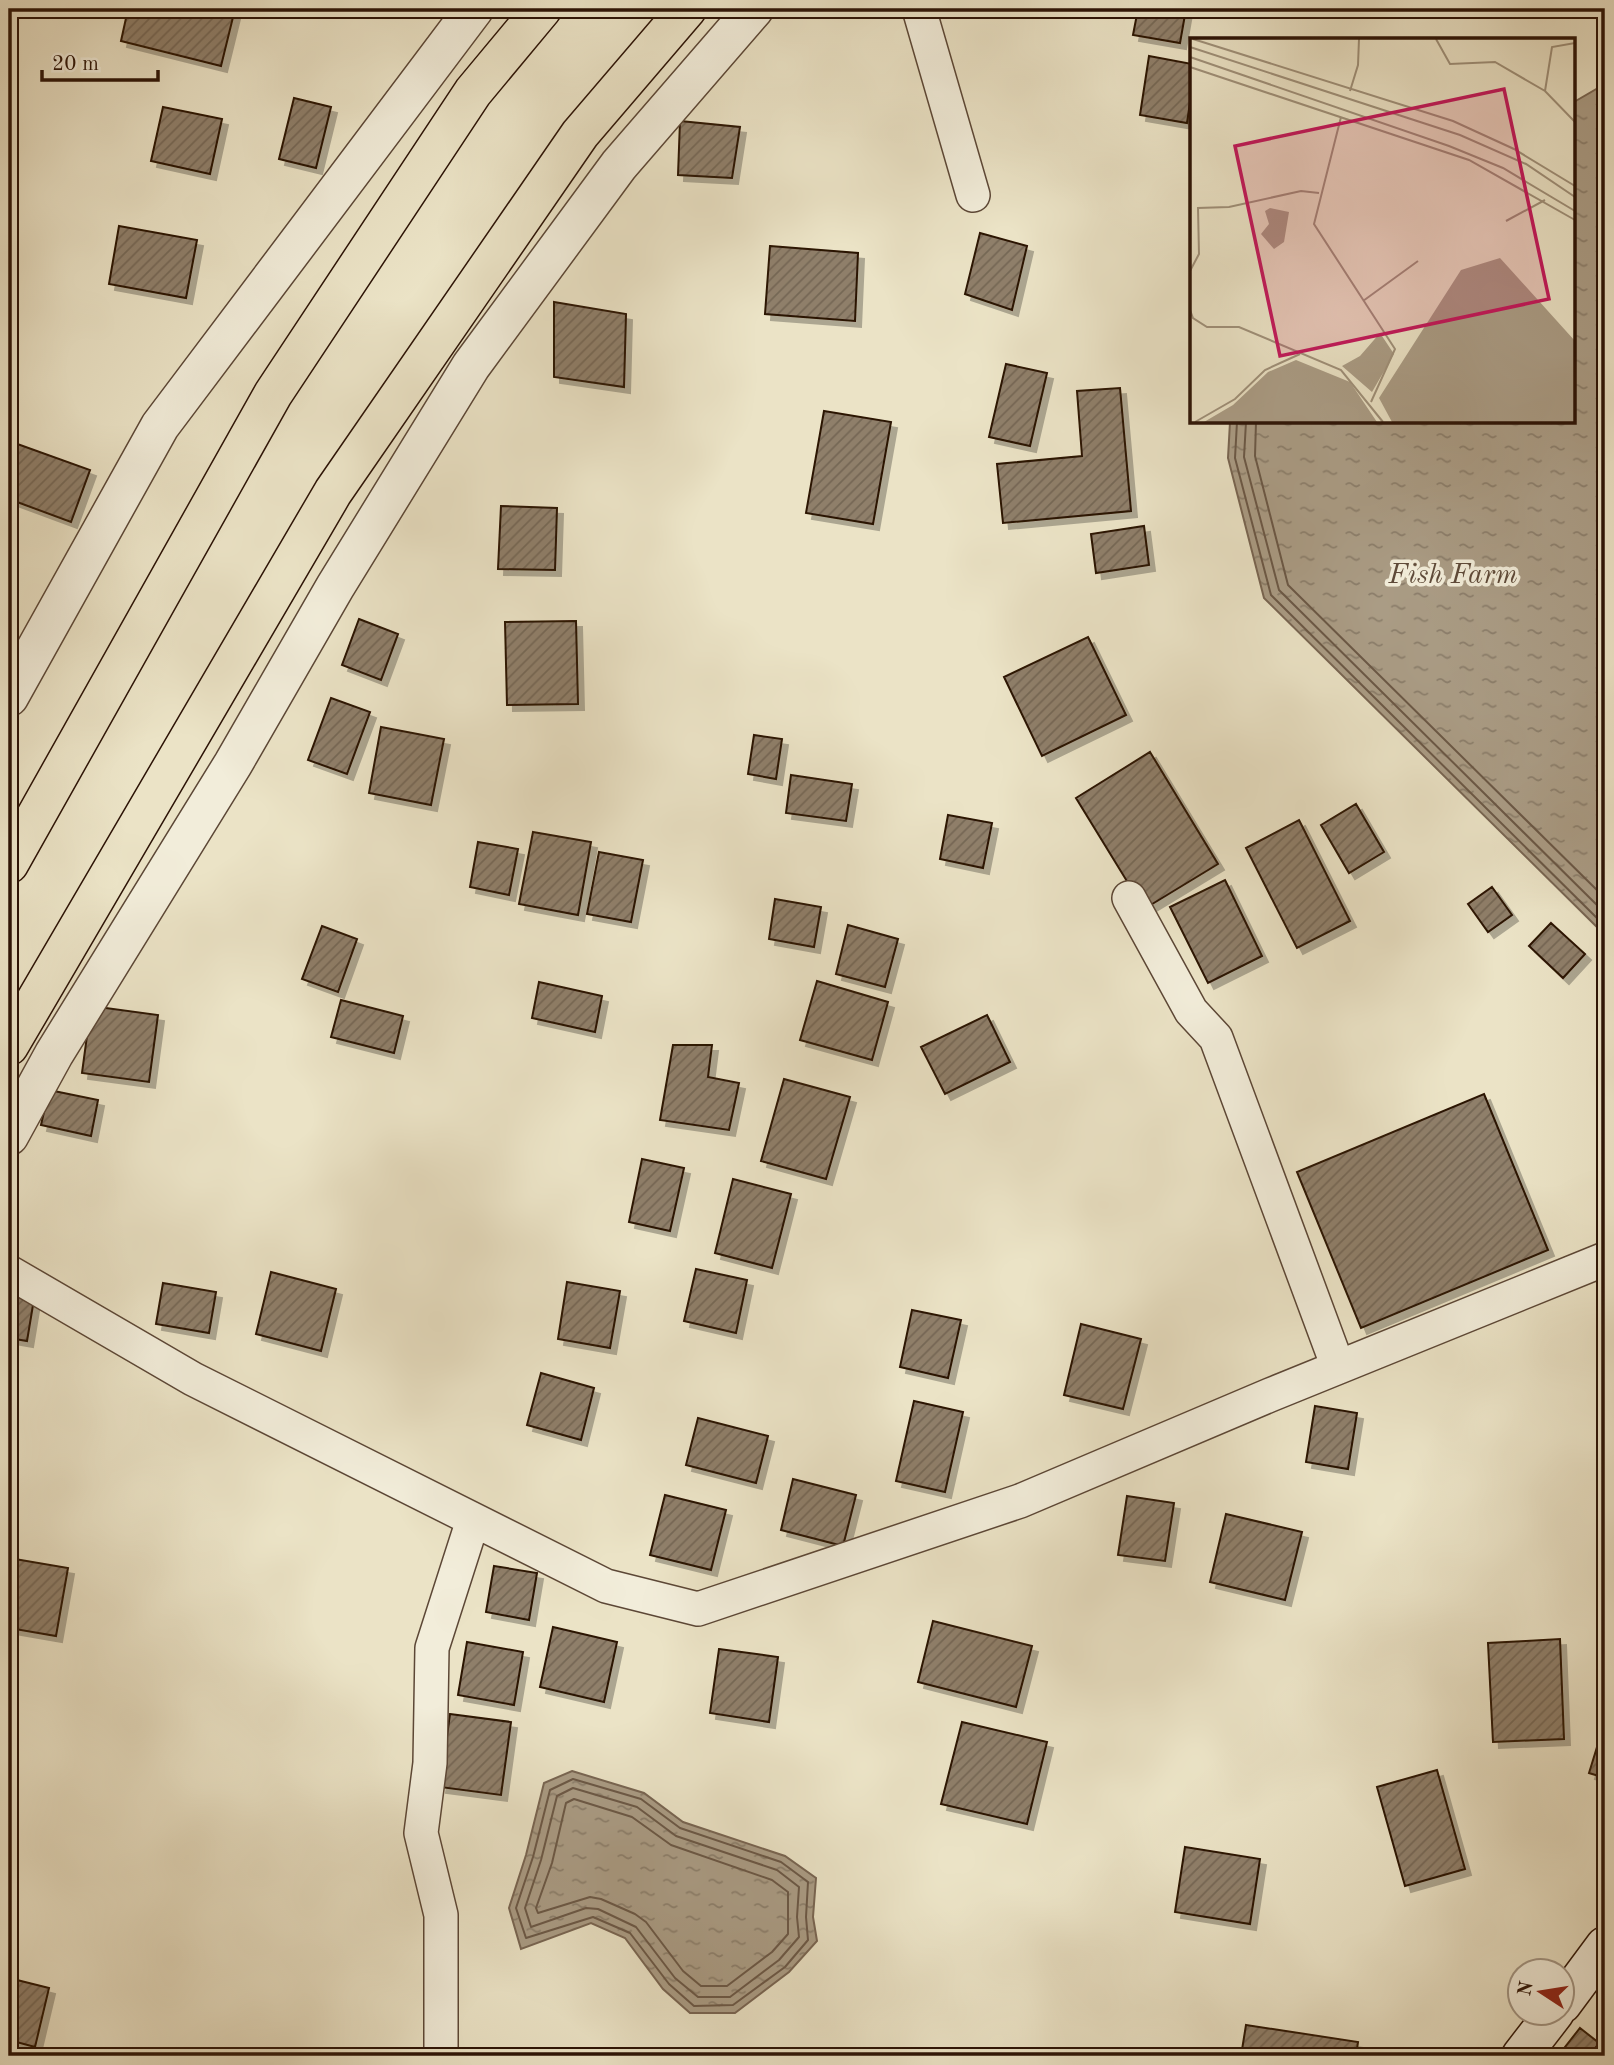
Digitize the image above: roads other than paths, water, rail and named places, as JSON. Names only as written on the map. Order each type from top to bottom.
[{"type":"highway","points":[[9,864],[273,394],[473,92],[542,9]]},
{"type":"highway","points":[[9,1046],[333,492],[580,134],[687,9]]},
{"type":"street","points":[[9,697],[160,426],[474,9]]},
{"type":"street","points":[[9,1136],[54,1054],[233,764],[335,587],[471,366],[619,165],[754,9]]},
{"type":"street","points":[[919,9],[973,195]]},
{"type":"street","points":[[1129,898],[1191,1011],[1216,1038],[1338,1367]]},
{"type":"street","points":[[9,1272],[193,1379],[606,1586],[698,1609],[1020,1501],[1338,1367],[1605,1259]]},
{"type":"street","points":[[441,2056],[441,1915],[421,1833],[430,1763],[432,1648],[473,1520]]},
{"type":"street","points":[[1576,1985],[1605,1947]]},
{"type":"street","points":[[1521,2056],[1544,2026]]},
{"type":"water","name":"Fish Farm","points":[[1605,84],[1605,935],[1264,598],[1228,458],[1230,424],[1576,424],[1576,101]]},
{"type":"water","points":[[572,1771],[644,1793],[683,1822],[785,1856],[816,1878],[813,1917],[817,1941],[789,1972],[735,2013],[690,2013],[663,1989],[625,1938],[591,1923],[521,1949],[509,1908],[544,1783]]}]
